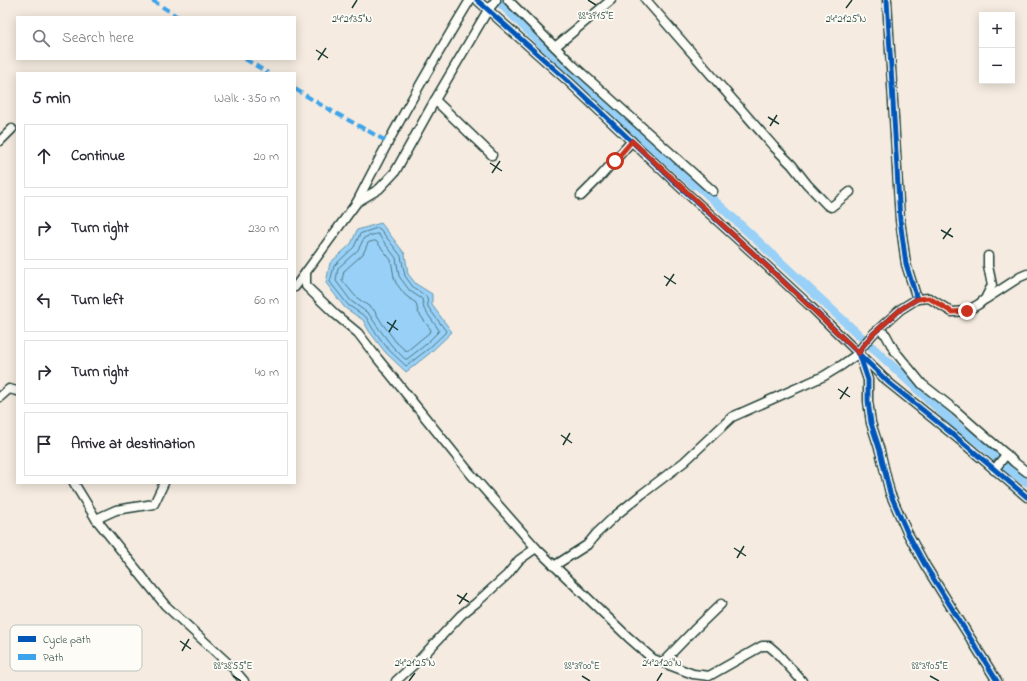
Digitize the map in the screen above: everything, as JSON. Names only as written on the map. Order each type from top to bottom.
[{"type":"street","points":[[296,286],[357,202],[374,167],[408,105],[470,0]]},
{"type":"street","points":[[477,0],[569,82],[860,350],[888,382],[996,467],[1027,497]]},
{"type":"street","points":[[357,202],[379,189],[395,172],[435,100],[488,10],[496,0]]},
{"type":"street","points":[[508,0],[574,66],[713,191]]},
{"type":"street","points":[[555,47],[611,0]]},
{"type":"street","points":[[646,0],[774,147],[827,205],[831,207],[850,192]]},
{"type":"street","points":[[887,0],[900,220],[906,264],[917,299]]},
{"type":"street","points":[[435,100],[492,156]]},
{"type":"street","points":[[0,140],[12,129]]},
{"type":"street","points":[[581,196],[632,141]]},
{"type":"street","points":[[986,299],[992,285],[988,266],[988,256]]},
{"type":"street","points":[[306,272],[306,286],[335,314],[358,333],[470,474],[536,548],[628,637],[653,658],[693,674],[709,676],[762,646],[769,646],[802,681]]},
{"type":"street","points":[[554,566],[587,545],[611,520],[684,462],[732,417],[824,376],[842,365],[860,350],[876,332],[901,309],[917,299],[929,298],[952,312],[967,311],[1027,274]]},
{"type":"street","points":[[876,332],[886,335],[894,350],[922,384],[955,410],[1006,456],[1027,472]]},
{"type":"street","points":[[860,350],[868,380],[868,400],[871,423],[880,451],[890,493],[898,513],[906,532],[925,565],[997,681]]},
{"type":"street","points":[[0,397],[9,389],[16,391]]},
{"type":"street","points":[[996,467],[1006,456]]},
{"type":"street","points":[[75,484],[96,519],[165,605],[232,667],[244,681]]},
{"type":"street","points":[[96,519],[116,510],[154,504],[164,484]]},
{"type":"street","points":[[396,681],[420,659],[461,615],[507,575],[519,560],[536,548]]},
{"type":"street","points":[[663,662],[721,604]]},
{"type":"water","points":[[381,223],[405,254],[408,274],[416,284],[432,294],[432,305],[452,332],[430,353],[406,372],[385,352],[369,331],[363,320],[345,308],[326,283],[330,263],[351,244],[357,230]]},
{"type":"waterway","points":[[497,0],[583,84],[694,185]]},
{"type":"waterway","points":[[692,180],[957,426],[985,447],[1010,471],[1027,482]]},
{"type":"marked path","points":[[152,0],[176,16]]},
{"type":"marked path","points":[[247,60],[266,72]]},
{"type":"marked path","points":[[296,90],[388,142]]},
{"type":"cycle path","points":[[477,0],[569,82],[679,186],[809,305],[888,382],[1027,497]]},
{"type":"cycle path","points":[[887,0],[900,220],[906,264],[917,299],[901,309],[873,334],[859,353],[868,380],[868,401],[871,423],[880,451],[890,493],[907,532],[925,565],[997,681]]},
{"type":"route","points":[[615,161],[632,141],[859,353],[873,334],[901,309],[917,299],[929,298],[952,312],[967,311]]}]
